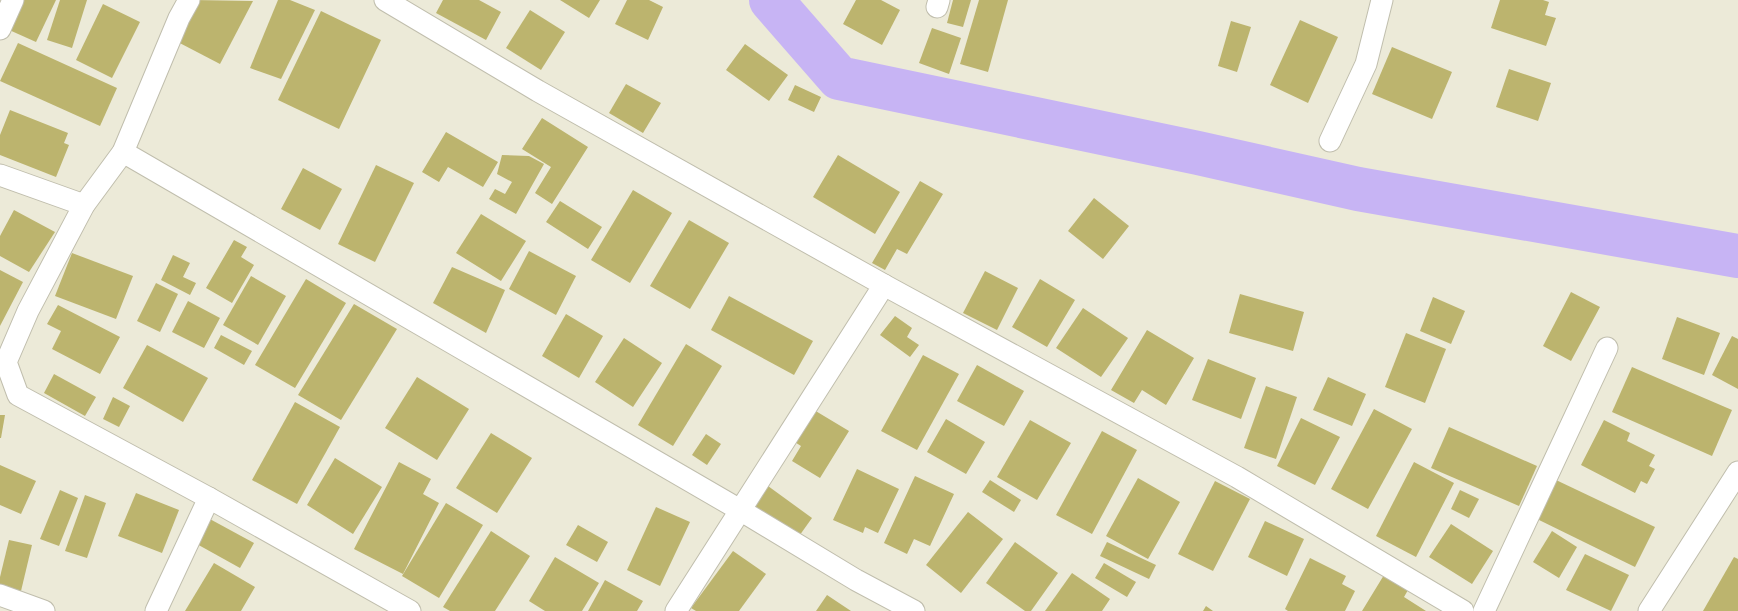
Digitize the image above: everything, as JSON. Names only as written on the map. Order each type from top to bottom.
[{"type":"street","points":[[0,28],[13,0]]},
{"type":"street","points":[[189,0],[179,18],[123,152],[84,205],[28,311],[6,362],[18,395],[410,611]]},
{"type":"street","points":[[385,0],[538,91],[884,285],[1237,477],[1463,611]]},
{"type":"street","points":[[1330,140],[1366,64],[1382,0]]},
{"type":"street","points":[[123,152],[740,510],[856,580],[914,611]]},
{"type":"street","points":[[0,175],[84,205]]},
{"type":"street","points":[[676,611],[884,285]]},
{"type":"street","points":[[1484,611],[1607,348]]},
{"type":"street","points":[[1649,611],[1738,472]]},
{"type":"street","points":[[156,611],[208,498]]},
{"type":"street","points":[[0,595],[44,611]]},
{"type":"building","points":[[20,0],[56,0],[36,42],[7,29]]},
{"type":"building","points":[[60,0],[87,0],[72,48],[47,40]]},
{"type":"building","points":[[193,0],[253,1],[220,64],[172,39]]},
{"type":"building","points":[[278,0],[290,0],[315,10],[281,79],[250,68]]},
{"type":"building","points":[[443,0],[479,0],[501,12],[486,40],[436,13]]},
{"type":"building","points":[[560,0],[600,0],[589,18]]},
{"type":"building","points":[[627,0],[649,0],[663,7],[648,40],[615,24]]},
{"type":"building","points":[[856,0],[881,0],[900,10],[882,45],[843,24]]},
{"type":"building","points":[[953,0],[971,0],[963,27],[947,23]]},
{"type":"building","points":[[979,0],[1008,0],[988,72],[960,64]]},
{"type":"building","points":[[1500,0],[1543,0],[1549,2],[1545,15],[1556,18],[1546,46],[1491,28]]},
{"type":"building","points":[[103,4],[140,22],[112,78],[76,60]]},
{"type":"building","points":[[530,10],[565,32],[541,70],[506,48]]},
{"type":"building","points":[[321,11],[381,40],[339,129],[278,100]]},
{"type":"building","points":[[1300,20],[1338,37],[1308,103],[1270,85]]},
{"type":"building","points":[[1231,21],[1251,27],[1237,72],[1218,66]]},
{"type":"building","points":[[932,28],[961,38],[949,74],[919,63]]},
{"type":"building","points":[[18,43],[117,88],[100,126],[0,81]]},
{"type":"building","points":[[745,44],[788,75],[769,101],[726,70]]},
{"type":"building","points":[[1392,47],[1452,72],[1432,119],[1372,94]]},
{"type":"building","points":[[1509,69],[1551,83],[1538,121],[1496,107]]},
{"type":"building","points":[[626,84],[661,103],[643,133],[609,113]]},
{"type":"building","points":[[795,85],[821,97],[814,112],[788,100]]},
{"type":"building","points":[[10,110],[68,133],[64,143],[69,145],[56,177],[0,155],[0,135]]},
{"type":"building","points":[[542,118],[588,147],[552,204],[535,193],[551,167],[522,149]]},
{"type":"building","points":[[446,132],[498,162],[483,187],[448,167],[439,182],[422,172]]},
{"type":"building","points":[[502,155],[529,156],[544,164],[516,214],[489,199],[495,189],[505,194],[512,182],[497,174]]},
{"type":"building","points":[[838,155],[900,192],[875,234],[813,197]]},
{"type":"building","points":[[376,165],[414,183],[375,262],[338,244]]},
{"type":"building","points":[[303,168],[342,189],[320,230],[281,209]]},
{"type":"building","points":[[920,181],[943,194],[907,254],[897,249],[885,270],[872,263]]},
{"type":"building","points":[[633,190],[672,213],[630,283],[591,260]]},
{"type":"building","points":[[1094,198],[1129,226],[1103,259],[1068,231]]},
{"type":"building","points":[[560,201],[602,227],[588,249],[546,222]]},
{"type":"building","points":[[14,210],[55,232],[29,272],[0,256],[0,236]]},
{"type":"building","points":[[481,214],[526,241],[501,281],[456,253]]},
{"type":"building","points":[[689,220],[729,243],[690,309],[650,286]]},
{"type":"building","points":[[234,240],[247,247],[241,257],[254,265],[232,303],[206,288]]},
{"type":"building","points":[[529,251],[576,276],[556,315],[509,289]]},
{"type":"building","points":[[72,253],[133,276],[116,319],[55,296]]},
{"type":"building","points":[[173,255],[190,263],[183,277],[196,283],[190,295],[161,280]]},
{"type":"building","points":[[452,267],[505,290],[486,333],[433,303]]},
{"type":"building","points":[[0,270],[23,282],[0,326]]},
{"type":"building","points":[[985,271],[1018,288],[997,330],[963,313]]},
{"type":"building","points":[[251,276],[286,296],[258,345],[223,325]]},
{"type":"building","points":[[306,279],[346,303],[295,388],[255,365]]},
{"type":"building","points":[[1040,279],[1075,300],[1047,347],[1012,327]]},
{"type":"building","points":[[156,283],[178,294],[160,332],[137,321]]},
{"type":"building","points":[[1571,292],[1600,307],[1571,361],[1543,346]]},
{"type":"building","points":[[1240,294],[1304,312],[1293,351],[1229,333]]},
{"type":"building","points":[[729,296],[813,341],[794,375],[711,330]]},
{"type":"building","points":[[1433,297],[1465,311],[1451,344],[1420,331]]},
{"type":"building","points":[[188,301],[220,318],[204,348],[172,332]]},
{"type":"building","points":[[354,304],[397,329],[341,420],[298,395]]},
{"type":"building","points":[[58,305],[120,337],[100,374],[52,349],[61,331],[47,324]]},
{"type":"building","points":[[1083,308],[1128,338],[1101,377],[1056,348]]},
{"type":"building","points":[[566,314],[603,336],[579,378],[542,356]]},
{"type":"building","points":[[895,316],[912,328],[907,337],[919,345],[910,357],[880,335]]},
{"type":"building","points":[[1677,317],[1720,333],[1704,375],[1662,359]]},
{"type":"building","points":[[1147,330],[1194,358],[1166,405],[1142,390],[1134,403],[1111,390]]},
{"type":"building","points":[[1406,333],[1446,349],[1425,403],[1385,387]]},
{"type":"building","points":[[221,335],[252,351],[244,365],[214,348]]},
{"type":"building","points":[[1732,336],[1738,339],[1738,389],[1712,375]]},
{"type":"building","points":[[624,338],[662,363],[633,407],[595,382]]},
{"type":"building","points":[[686,344],[722,366],[673,446],[638,425]]},
{"type":"building","points":[[147,345],[208,378],[183,422],[123,388]]},
{"type":"building","points":[[923,355],[959,374],[917,450],[881,431]]},
{"type":"building","points":[[1208,359],[1256,378],[1241,419],[1192,400]]},
{"type":"building","points":[[977,365],[1024,391],[1004,426],[957,401]]},
{"type":"building","points":[[1632,367],[1732,410],[1712,456],[1612,412]]},
{"type":"building","points":[[54,374],[96,397],[85,416],[44,393]]},
{"type":"building","points":[[417,377],[469,409],[437,460],[385,428]]},
{"type":"building","points":[[1328,377],[1366,394],[1352,426],[1313,410]]},
{"type":"building","points":[[1266,386],[1297,397],[1276,459],[1244,448]]},
{"type":"building","points":[[113,397],[130,406],[119,427],[103,419]]},
{"type":"building","points":[[295,402],[340,427],[297,504],[252,480]]},
{"type":"building","points":[[809,407],[849,431],[820,478],[792,461],[801,446],[790,439]]},
{"type":"building","points":[[1374,409],[1412,429],[1368,509],[1331,489]]},
{"type":"building","points":[[0,415],[5,415],[1,438],[0,438]]},
{"type":"building","points":[[1301,418],[1340,437],[1315,485],[1277,466]]},
{"type":"building","points":[[946,419],[985,442],[966,474],[927,452]]},
{"type":"building","points":[[1030,420],[1071,443],[1037,500],[997,477]]},
{"type":"building","points":[[1604,420],[1630,433],[1627,441],[1655,455],[1649,466],[1655,469],[1647,484],[1641,481],[1635,493],[1581,465]]},
{"type":"building","points":[[1449,427],[1537,466],[1519,506],[1431,468]]},
{"type":"building","points":[[1102,431],[1137,450],[1092,534],[1056,515]]},
{"type":"building","points":[[491,433],[532,458],[497,513],[456,488]]},
{"type":"building","points":[[706,434],[721,444],[707,465],[692,455]]},
{"type":"building","points":[[335,458],[382,487],[353,534],[307,505]]},
{"type":"building","points":[[399,462],[431,479],[423,494],[439,503],[403,574],[354,549]]},
{"type":"building","points":[[1414,462],[1454,483],[1416,557],[1376,536]]},
{"type":"building","points":[[0,465],[36,481],[21,514],[0,505]]},
{"type":"building","points":[[857,469],[899,489],[878,533],[865,527],[863,533],[833,520]]},
{"type":"building","points":[[915,476],[954,494],[930,546],[914,539],[907,554],[884,543]]},
{"type":"building","points":[[1138,478],[1180,502],[1148,559],[1106,536]]},
{"type":"building","points":[[990,480],[1021,500],[1014,512],[982,492]]},
{"type":"building","points":[[1556,480],[1655,527],[1635,567],[1537,519]]},
{"type":"building","points":[[1215,481],[1250,499],[1213,571],[1178,554]]},
{"type":"building","points":[[768,486],[812,518],[797,539],[752,508]]},
{"type":"building","points":[[60,490],[78,498],[59,546],[40,539]]},
{"type":"building","points":[[1460,490],[1479,499],[1469,518],[1451,509]]},
{"type":"building","points":[[136,493],[179,510],[162,553],[118,536]]},
{"type":"building","points":[[85,495],[106,503],[87,558],[65,551]]},
{"type":"building","points":[[446,503],[483,525],[439,598],[402,576]]},
{"type":"building","points":[[656,507],[690,522],[660,586],[627,570]]},
{"type":"building","points":[[968,512],[1003,539],[961,593],[926,565]]},
{"type":"building","points":[[208,518],[254,543],[240,568],[195,543]]},
{"type":"building","points":[[1265,521],[1304,539],[1287,576],[1248,557]]},
{"type":"building","points":[[1451,524],[1493,551],[1472,584],[1429,557]]},
{"type":"building","points":[[578,525],[608,542],[597,562],[566,545]]},
{"type":"building","points":[[491,531],[530,556],[495,611],[450,611],[443,607]]},
{"type":"building","points":[[1552,531],[1577,547],[1559,578],[1533,562]]},
{"type":"building","points":[[9,540],[32,545],[21,591],[0,586],[0,577]]},
{"type":"building","points":[[1015,542],[1058,573],[1031,611],[1025,611],[986,583]]},
{"type":"building","points":[[1107,542],[1156,565],[1149,579],[1100,556]]},
{"type":"building","points":[[733,551],[766,574],[739,611],[696,611],[691,608]]},
{"type":"building","points":[[1585,554],[1629,575],[1611,611],[1566,590]]},
{"type":"building","points":[[555,557],[599,583],[582,611],[545,611],[529,601]]},
{"type":"building","points":[[1734,557],[1738,559],[1738,611],[1703,611]]},
{"type":"building","points":[[1310,558],[1346,576],[1342,584],[1355,591],[1345,611],[1288,611],[1285,609]]},
{"type":"building","points":[[214,563],[255,587],[241,611],[185,611]]},
{"type":"building","points":[[1104,563],[1136,582],[1127,597],[1095,578]]},
{"type":"building","points":[[1072,573],[1110,599],[1102,611],[1045,611]]},
{"type":"building","points":[[1384,575],[1408,590],[1404,597],[1426,611],[1362,611]]},
{"type":"building","points":[[605,580],[643,601],[637,611],[588,611]]},
{"type":"building","points":[[827,595],[851,611],[816,611]]},
{"type":"building","points":[[1206,606],[1213,611],[1203,611]]},
{"type":"waterway","points":[[771,0],[839,78],[1198,153],[1358,189],[1738,256]]}]
